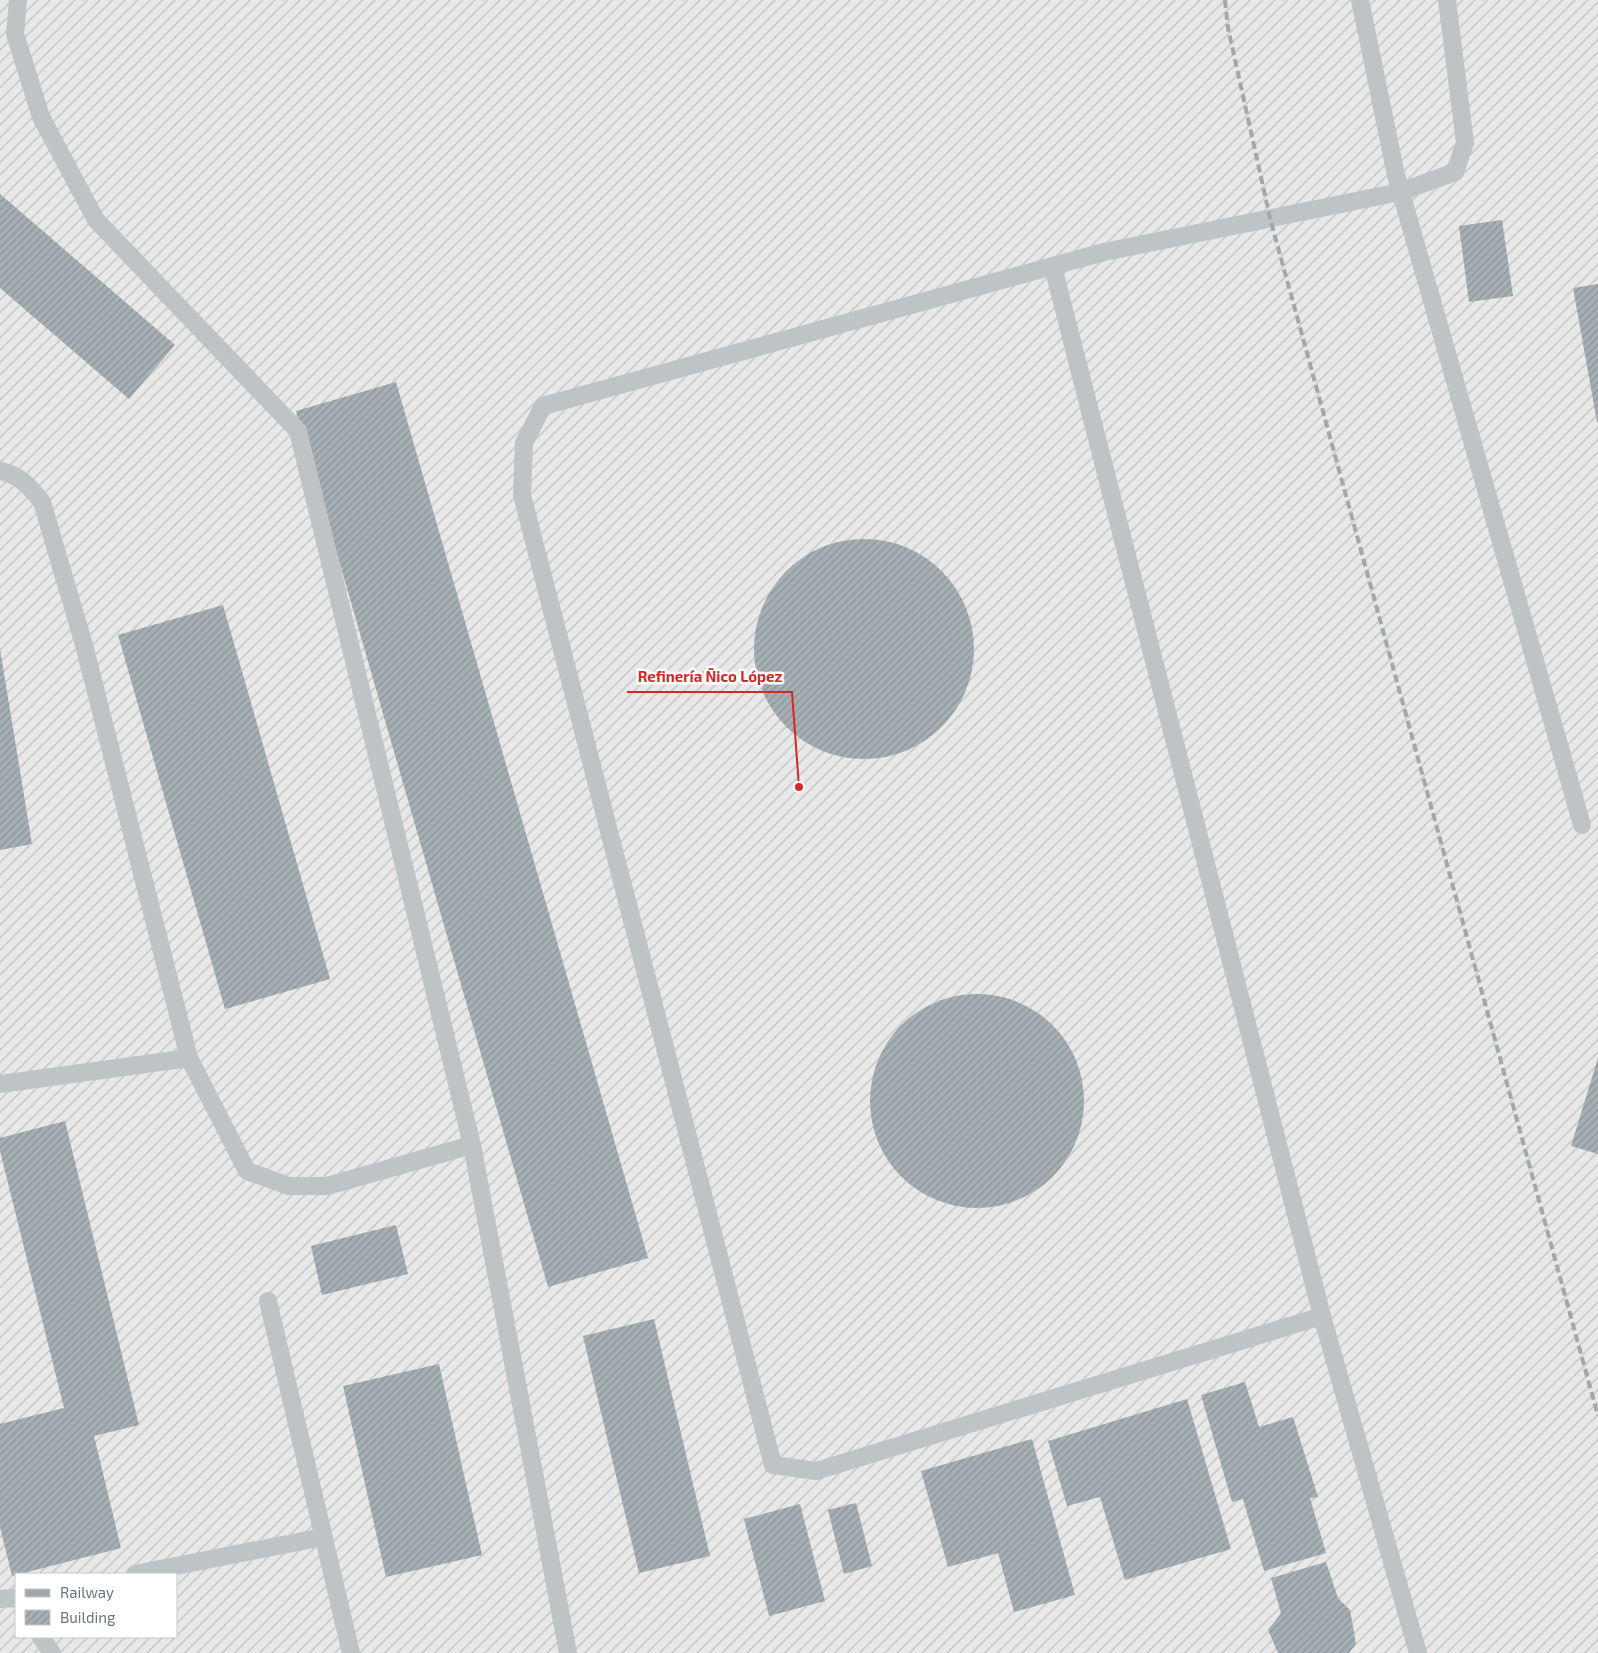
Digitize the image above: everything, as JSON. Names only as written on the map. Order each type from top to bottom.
[{"type":"lane","points":[[18,0],[15,34],[41,117],[96,220],[298,431],[472,1145],[568,1653]]},
{"type":"lane","points":[[1360,0],[1400,192],[1582,825]]},
{"type":"lane","points":[[1322,1316],[816,1471],[773,1465],[522,495],[524,443],[543,406],[1104,252],[1400,192],[1455,172],[1465,143],[1447,0]]},
{"type":"lane","points":[[1053,267],[1322,1316],[1418,1653]]},
{"type":"lane","points":[[0,471],[9,473],[28,484],[42,502],[84,645],[189,1058],[247,1170],[289,1186],[327,1186],[472,1145]]},
{"type":"lane","points":[[0,1084],[189,1058]]},
{"type":"lane","points":[[268,1301],[351,1653]]},
{"type":"lane","points":[[139,1573],[324,1537]]},
{"type":"lane","points":[[41,1638],[52,1653]]},
{"type":"shaded area","points":[[0,0],[1598,0],[1598,1653],[0,1653]]},
{"type":"building","points":[[0,194],[175,345],[129,399],[0,288]]},
{"type":"building","points":[[1502,220],[1513,296],[1469,302],[1459,226]]},
{"type":"building","points":[[1598,284],[1598,422],[1597,422],[1573,288]]},
{"type":"building","points":[[396,382],[648,1258],[548,1287],[296,411]]},
{"type":"building","points":[[864,539],[885,541],[906,547],[942,571],[966,607],[972,628],[974,649],[972,670],[966,691],[942,727],[906,751],[885,757],[864,759],[843,757],[822,751],[786,727],[762,691],[756,670],[754,649],[756,628],[762,607],[786,571],[822,547],[843,541]]},
{"type":"building","points":[[223,605],[330,979],[225,1009],[118,635]]},
{"type":"building","points":[[0,649],[32,844],[0,850]]},
{"type":"building","points":[[966,994],[988,994],[1008,998],[1028,1006],[1053,1025],[1072,1050],[1080,1070],[1084,1101],[1080,1132],[1072,1152],[1053,1177],[1028,1196],[1008,1204],[988,1208],[966,1208],[946,1204],[926,1196],[909,1184],[894,1169],[882,1152],[874,1132],[870,1112],[870,1090],[874,1070],[882,1050],[894,1033],[909,1018],[926,1006],[946,998]]},
{"type":"building","points":[[1598,1058],[1598,1154],[1571,1146]]},
{"type":"building","points":[[65,1121],[139,1425],[94,1436],[121,1548],[24,1573],[15,1573],[15,1575],[12,1576],[0,1527],[0,1424],[64,1408],[0,1151],[0,1138]]},
{"type":"building","points":[[396,1225],[408,1274],[322,1295],[311,1246]]},
{"type":"building","points":[[654,1319],[710,1556],[639,1573],[583,1336]]},
{"type":"building","points":[[439,1364],[482,1555],[386,1577],[343,1386]]},
{"type":"building","points":[[1245,1382],[1259,1427],[1293,1417],[1318,1497],[1310,1498],[1326,1553],[1264,1571],[1243,1499],[1232,1502],[1201,1395]]},
{"type":"building","points":[[1187,1399],[1231,1549],[1125,1580],[1100,1497],[1067,1506],[1048,1441]]},
{"type":"building","points":[[1032,1439],[1075,1595],[1014,1612],[998,1553],[948,1567],[921,1471]]},
{"type":"building","points":[[856,1503],[872,1566],[844,1574],[828,1510]]},
{"type":"building","points":[[800,1504],[825,1601],[769,1616],[744,1519]]},
{"type":"building","points":[[1326,1562],[1338,1598],[1350,1610],[1356,1644],[1349,1653],[1278,1653],[1268,1630],[1281,1613],[1271,1578]]},
{"type":"railway","points":[[1225,0],[1228,28],[1270,218],[1598,1416]]},
{"type":"place","name":"Refinería Ñico López","points":[[799,787]]}]
